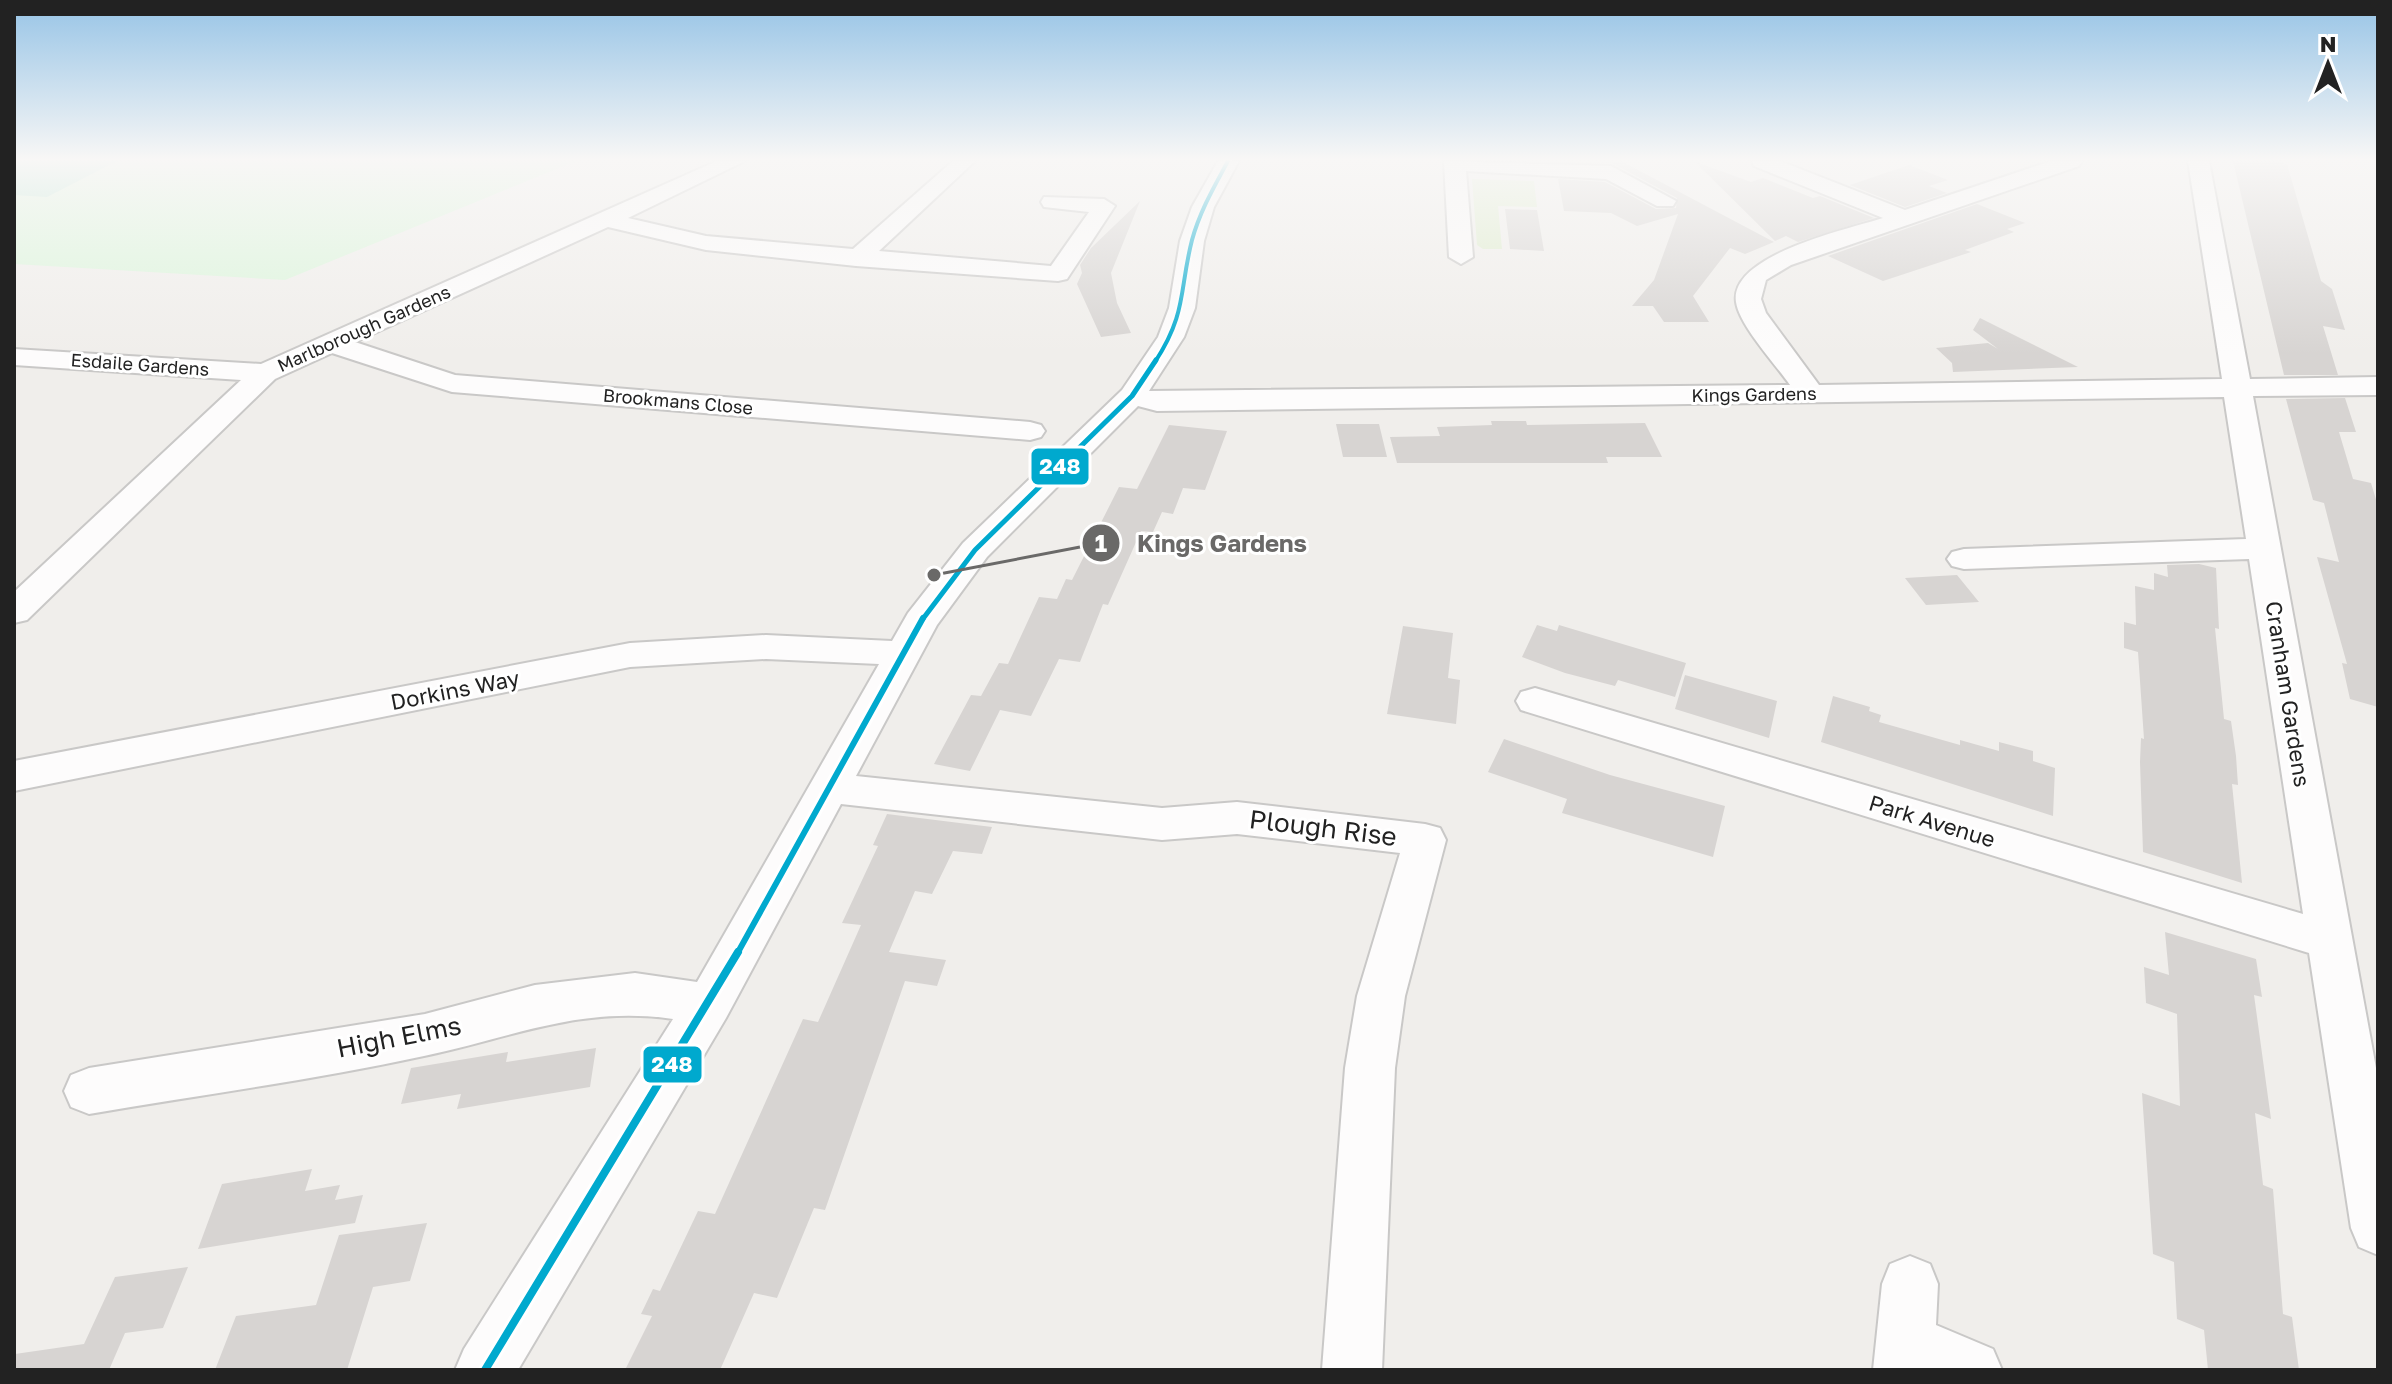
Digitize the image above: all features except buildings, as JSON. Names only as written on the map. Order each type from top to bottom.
[{"type":"street","name":"Marlborough Gardens","points":[[14,612],[265,373],[596,226]]},
{"type":"street","points":[[632,226],[706,243],[856,259],[1058,274],[1091,226]]},
{"type":"street","points":[[856,259],[893,226]]},
{"type":"street","points":[[485,1370],[709,1004],[901,654],[949,581],[975,550],[1132,396],[1171,337],[1182,308],[1197,226]]},
{"type":"street","points":[[1459,226],[1461,257]]},
{"type":"street","points":[[1811,394],[1753,314],[1748,299],[1749,286],[1767,267],[1884,226]]},
{"type":"street","name":"Cranham Gardens","points":[[2210,226],[2378,1228]]},
{"type":"street","name":"Brookmans Close","points":[[333,344],[452,383],[1030,431]]},
{"type":"street","name":"Esdaile Gardens","points":[[14,357],[265,373]]},
{"type":"street","name":"Kings Gardens","points":[[1132,396],[1157,402],[2378,386]]},
{"type":"street","points":[[1964,559],[2264,548]]},
{"type":"street","name":"Dorkins Way","points":[[14,776],[630,655],[685,650],[844,649],[901,654]]},
{"type":"street","name":"Park Avenue","points":[[1535,701],[2329,940]]},
{"type":"street","name":"Plough Rise","points":[[830,788],[1162,824],[1237,818],[1425,840],[1381,996],[1370,1068],[1352,1370]]},
{"type":"street","name":"High Elms","points":[[89,1091],[425,1035],[535,1005],[635,993],[709,1004]]},
{"type":"street","points":[[1910,1284],[1904,1356],[1972,1370]]},
{"type":"green space","points":[[14,226],[418,226],[285,280],[14,264]]},
{"type":"green space","points":[[1476,226],[1500,226],[1502,249],[1483,249],[1477,245]]},
{"type":"transit line","name":"248","points":[[485,1370],[709,1004],[921,621],[975,550],[1132,396],[1171,337],[1182,308],[1197,226]]},
{"type":"place","name":"Kings Gardens","points":[[934,575]]}]
